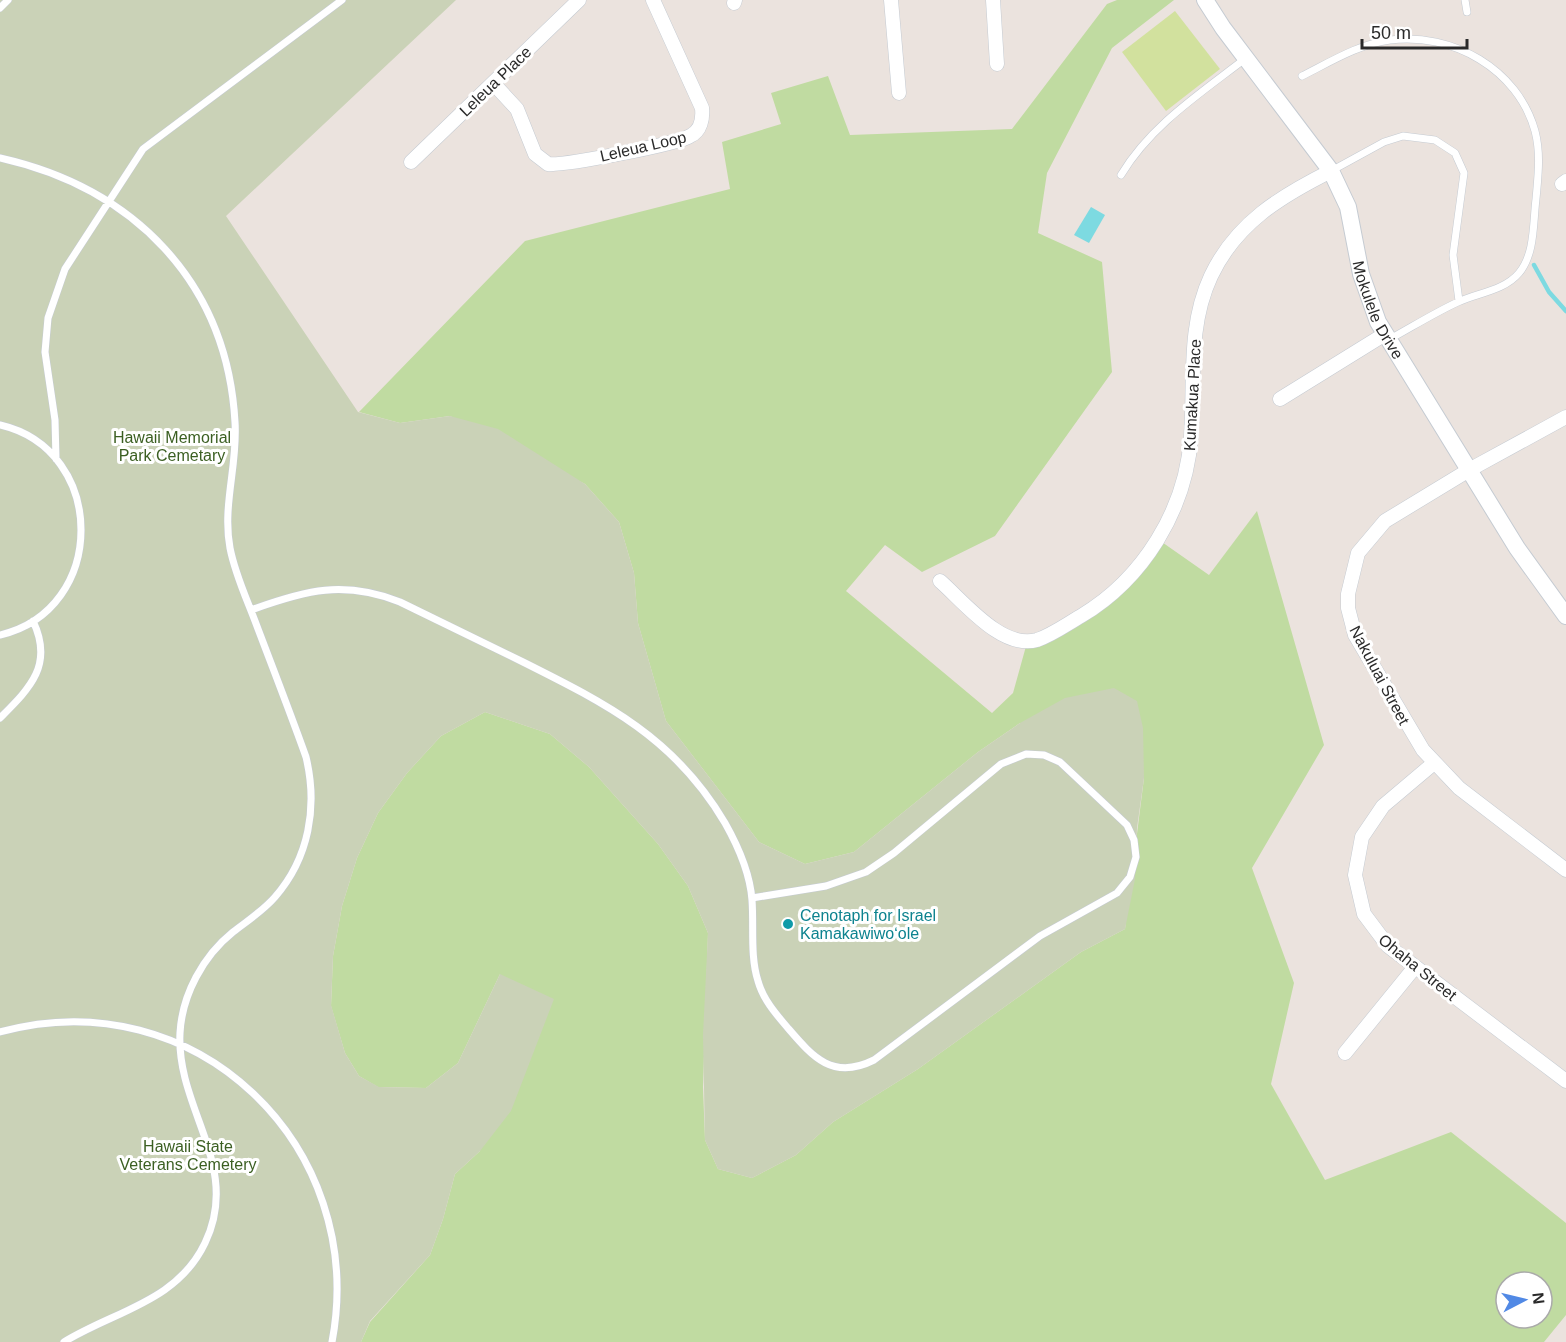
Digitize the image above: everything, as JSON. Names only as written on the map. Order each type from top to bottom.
[{"type":"street","name":"Leleua Place","points":[[411,162],[579,0]]},
{"type":"street","name":"Leleua Loop","points":[[493,83],[517,109],[535,154],[548,165],[666,144],[690,136],[700,125],[702,108],[653,0]]},
{"type":"street","points":[[891,0],[899,93]]},
{"type":"street","points":[[993,0],[997,64]]},
{"type":"street","name":"Mokulele Drive","points":[[1205,0],[1331,171],[1348,207],[1365,292],[1387,337],[1517,548],[1566,616]]},
{"type":"street","name":"Kumakua Place","points":[[940,581],[997,632],[1022,642],[1044,637],[1079,617],[1103,601],[1131,575],[1167,523],[1183,482],[1191,438],[1195,329],[1211,277],[1230,244],[1256,216],[1286,194],[1331,171]]},
{"type":"street","points":[[1280,399],[1387,337]]},
{"type":"street","name":"Nakuluai Street","points":[[1566,417],[1468,470],[1396,513],[1374,530],[1358,553],[1349,580],[1348,608],[1355,635],[1413,736],[1434,764],[1472,799],[1566,870]]},
{"type":"street","name":"Ohaha Street","points":[[1434,764],[1374,816],[1362,837],[1355,861],[1356,888],[1367,920],[1388,946],[1566,1081]]},
{"type":"street","points":[[1345,1053],[1415,967]]},
{"type":"lane","points":[[0,8],[8,0]]},
{"type":"lane","points":[[56,459],[55,420],[45,369],[48,318],[65,269],[137,156],[150,143],[342,0]]},
{"type":"lane","points":[[1465,0],[1467,12]]},
{"type":"lane","points":[[1302,76],[1360,48],[1388,40],[1417,39],[1445,44],[1476,57],[1514,89],[1530,117],[1538,146],[1539,172],[1530,250],[1524,266],[1513,279],[1498,288],[1459,301],[1387,337]]},
{"type":"lane","points":[[1121,175],[1137,150],[1157,128],[1246,58]]},
{"type":"lane","points":[[1331,171],[1384,142],[1403,136],[1435,141],[1455,153],[1464,173],[1453,255],[1459,301]]},
{"type":"lane","points":[[0,158],[57,174],[109,201],[139,223],[172,257],[199,296],[218,336],[230,379],[235,423],[228,509],[229,545],[236,573],[306,757],[312,789],[310,822],[302,854],[285,884],[263,909],[220,944],[201,969],[185,1007],[180,1044],[186,1084],[216,1170],[216,1207],[206,1243],[189,1269],[167,1290],[64,1342]]},
{"type":"lane","points":[[0,425],[33,439],[56,459],[73,485],[78,500],[82,530],[78,560],[65,588],[51,606],[33,621],[0,635]]},
{"type":"lane","points":[[251,610],[314,590],[344,589],[373,593],[400,602],[595,698],[650,735],[679,764],[714,807],[740,855],[752,898],[755,969],[767,1001],[816,1059],[832,1066],[850,1068],[874,1060],[1046,932],[1117,892],[1130,877],[1136,848],[1131,832],[1122,818],[1060,762],[1044,755],[1026,754],[1001,764],[894,853],[866,872],[826,886],[752,898]]},
{"type":"lane","points":[[0,718],[27,691],[39,666],[40,640],[33,621]]},
{"type":"lane","points":[[0,1032],[38,1024],[86,1022],[134,1029],[180,1044],[223,1068],[243,1083],[277,1118],[305,1158],[324,1203],[335,1251],[338,1299],[332,1342]]},
{"type":"green space","name":"Hawaii Memorial Park Cemetary","points":[[0,0],[456,0],[226,216],[358,412],[400,423],[450,416],[498,429],[585,484],[619,522],[634,573],[638,623],[666,721],[759,842],[805,864],[854,852],[978,752],[1020,723],[1065,698],[1114,688],[1137,701],[1143,728],[1144,778],[1137,828],[1135,879],[1125,929],[1081,952],[918,1069],[833,1122],[796,1155],[752,1178],[718,1169],[705,1140],[703,1035],[708,933],[688,886],[658,844],[589,767],[550,734],[485,712],[441,736],[407,773],[378,813],[357,858],[342,906],[333,956],[331,1005],[345,1053],[359,1076],[379,1087],[426,1088],[458,1063],[500,974],[554,999],[511,1111],[480,1151],[455,1174],[443,1219],[430,1255],[370,1321],[361,1342],[0,1342]]},
{"type":"green space","points":[[1117,0],[1174,0],[1112,48],[1047,173],[1038,233],[1102,262],[1112,372],[995,536],[922,572],[885,545],[846,591],[992,713],[1013,693],[1028,639],[1124,589],[1159,540],[1209,575],[1257,511],[1324,745],[1252,868],[1294,983],[1271,1084],[1325,1180],[1451,1132],[1566,1223],[1566,1315],[1554,1330],[1554,1270],[1494,1270],[1494,1330],[1554,1330],[1544,1342],[361,1342],[370,1322],[430,1255],[443,1219],[455,1174],[480,1151],[500,974],[458,1063],[426,1088],[378,1087],[359,1076],[345,1053],[331,1006],[333,956],[342,906],[357,858],[378,813],[407,773],[441,736],[485,712],[550,734],[589,767],[658,844],[688,886],[708,933],[703,1087],[705,1140],[718,1169],[752,1178],[796,1155],[833,1122],[918,1069],[1081,952],[1125,929],[1144,778],[1020,723],[978,752],[854,852],[805,864],[759,842],[666,721],[638,623],[634,573],[619,522],[585,484],[450,416],[400,423],[359,412],[525,241],[730,189],[722,142],[781,124],[771,93],[828,76],[850,135],[1012,129],[1107,4]]},
{"type":"green space","points":[[1175,11],[1220,69],[1166,111],[1122,52]]},
{"type":"water","points":[[1091,207],[1105,215],[1089,243],[1074,235]]},
{"type":"waterway","points":[[1534,265],[1549,292],[1566,311]]},
{"type":"place","name":"Cenotaph for Israel Kamakawiwoʻole","points":[[788,924]]},
{"type":"park label","name":"Hawaii State Veterans Cemetery","points":[[188,1155]]}]
